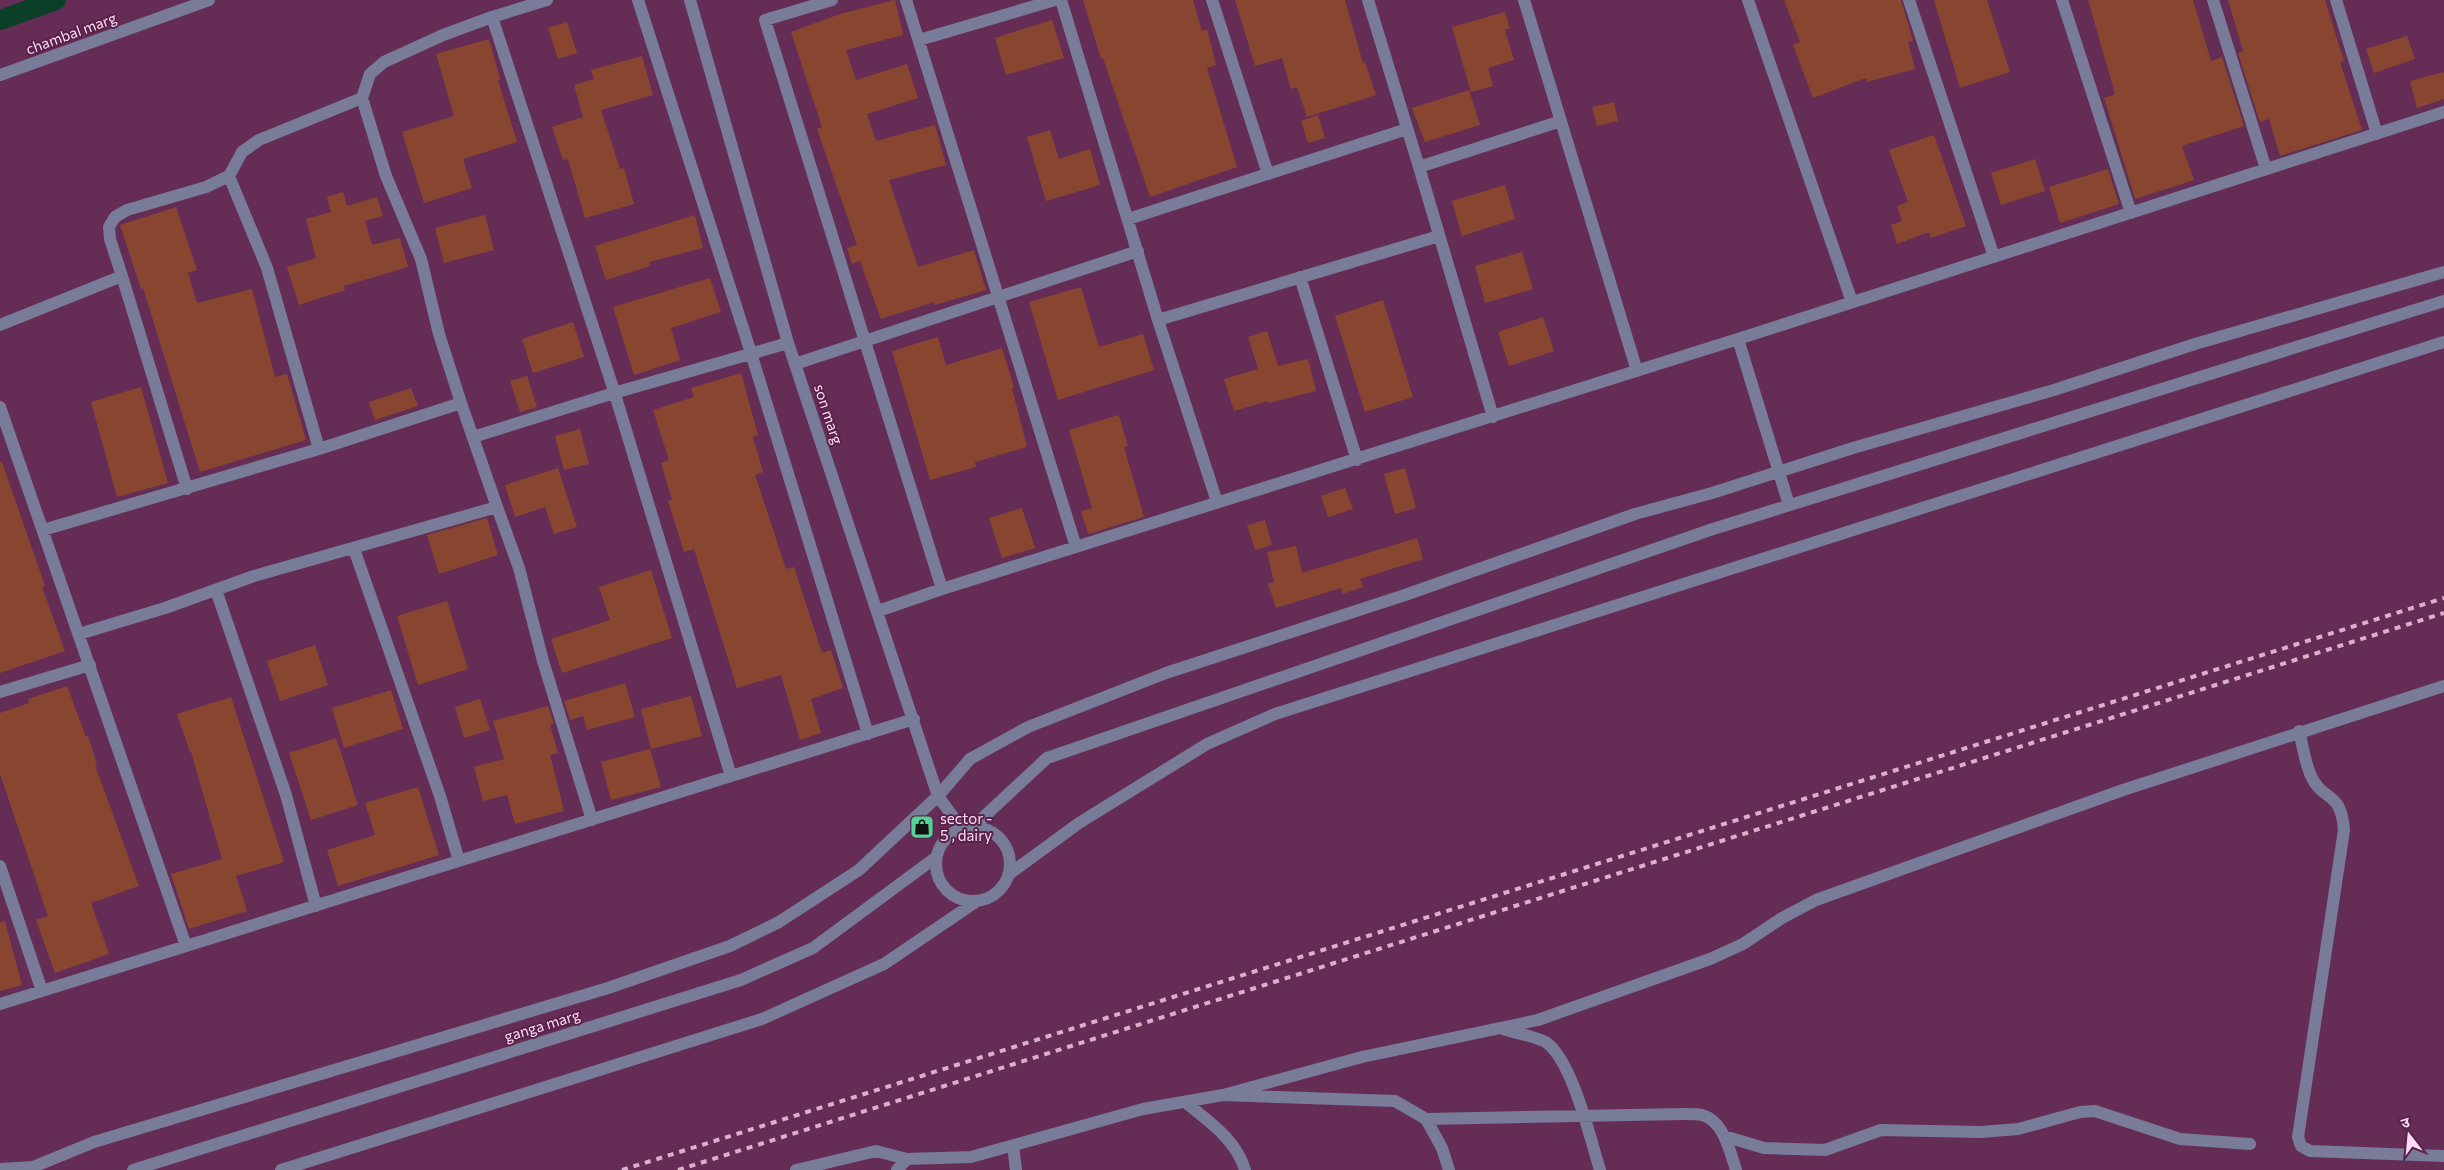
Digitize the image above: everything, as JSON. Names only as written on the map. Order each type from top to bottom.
[{"type":"street","name":"chambal marg","points":[[0,75],[209,0]]},
{"type":"street","points":[[547,0],[443,35],[384,62],[370,74],[362,98],[386,176],[420,259],[439,334],[518,568],[543,661],[592,820]]},
{"type":"street","points":[[638,0],[752,353],[868,734]]},
{"type":"street","name":"son marg","points":[[690,0],[788,343],[938,796],[961,828]]},
{"type":"street","points":[[832,0],[765,20],[942,589]]},
{"type":"street","points":[[906,0],[1076,547]]},
{"type":"street","points":[[919,40],[1056,0]]},
{"type":"street","points":[[1061,0],[1158,320],[1217,502]]},
{"type":"street","points":[[1212,0],[1268,174]]},
{"type":"street","points":[[1368,0],[1492,417]]},
{"type":"street","points":[[1524,0],[1637,371]]},
{"type":"street","points":[[1748,0],[1852,302]]},
{"type":"street","points":[[1909,0],[1994,257]]},
{"type":"street","points":[[2062,0],[2131,212]]},
{"type":"street","points":[[2213,0],[2266,169]]},
{"type":"street","points":[[2336,0],[2377,134]]},
{"type":"street","points":[[492,17],[614,393],[731,776]]},
{"type":"street","points":[[187,489],[110,239],[109,228],[115,217],[127,210],[206,187],[229,176],[242,152],[259,140],[362,98]]},
{"type":"street","points":[[878,611],[1217,502],[1357,460],[1738,339],[2444,112]]},
{"type":"street","points":[[1419,167],[1561,121]]},
{"type":"street","points":[[1128,219],[1407,129]]},
{"type":"street","points":[[229,176],[267,268],[319,448]]},
{"type":"street","points":[[1158,320],[1439,236]]},
{"type":"street","points":[[795,364],[1138,251]]},
{"type":"street","points":[[1,1166],[33,1167],[94,1142],[608,988],[730,946],[779,922],[859,870],[938,796],[970,759],[1028,727],[1093,700],[1237,649],[1396,598],[1635,514],[1712,494],[1778,472],[2054,390],[2195,344],[2444,272]]},
{"type":"street","points":[[0,325],[122,276]]},
{"type":"street","points":[[1300,278],[1357,460]]},
{"type":"street","points":[[974,826],[1047,758],[1713,529],[2444,301]]},
{"type":"street","points":[[1738,339],[1789,505]]},
{"type":"street","points":[[1008,876],[1080,823],[1207,744],[1275,714],[2444,342]]},
{"type":"street","points":[[473,437],[614,393],[788,343]]},
{"type":"street","points":[[43,530],[187,489],[461,403]]},
{"type":"street","points":[[0,407],[186,946]]},
{"type":"street","points":[[79,634],[165,608],[254,576],[497,507]]},
{"type":"street","points":[[354,549],[440,796],[459,861]]},
{"type":"street","points":[[216,590],[286,795],[316,906]]},
{"type":"street","points":[[0,692],[90,665]]},
{"type":"street","points":[[796,1170],[876,1151],[907,1159],[971,1157],[1143,1109],[1223,1095],[1362,1057],[1503,1029],[1538,1020],[1710,959],[1743,944],[1782,918],[1816,900],[2123,790],[2299,731],[2444,686]]},
{"type":"street","points":[[0,1004],[914,719]]},
{"type":"street","points":[[2299,731],[2311,777],[2338,803],[2343,814],[2344,830],[2328,923],[2298,1136],[2301,1146],[2310,1151],[2444,1156]]},
{"type":"street","points":[[281,1170],[762,1019],[884,964],[977,901],[990,896],[1002,888],[1008,876],[1010,862],[1003,843],[988,829],[974,826],[961,828],[949,834],[940,845],[935,858],[936,872],[941,885],[951,894],[964,900],[977,901]]},
{"type":"street","name":"ganga marg","points":[[133,1170],[740,980],[814,948],[935,858]]},
{"type":"street","points":[[0,866],[42,991]]},
{"type":"street","points":[[1503,1029],[1546,1042],[1558,1054],[1567,1070],[1600,1170]]},
{"type":"street","points":[[1223,1095],[1395,1101],[1426,1119],[1683,1114],[1704,1116],[1715,1122],[1724,1136],[1736,1170]]},
{"type":"street","points":[[1185,1102],[1228,1139],[1238,1152],[1245,1170]]},
{"type":"street","points":[[1724,1136],[1764,1148],[1825,1150],[1881,1130],[1981,1132],[2018,1129],[2080,1112],[2095,1111],[2180,1139],[2250,1144]]},
{"type":"street","points":[[1426,1119],[1442,1148],[1444,1169]]},
{"type":"street","points":[[1013,1146],[1016,1170]]},
{"type":"street","points":[[897,1170],[907,1159]]},
{"type":"building","points":[[895,0],[903,35],[846,50],[856,80],[907,64],[918,98],[867,114],[876,141],[935,125],[946,165],[889,180],[918,267],[974,250],[986,290],[935,305],[934,302],[881,319],[860,261],[852,264],[847,248],[857,245],[817,129],[822,127],[791,32],[840,14]]},
{"type":"building","points":[[1083,0],[1193,0],[1202,31],[1207,29],[1216,65],[1207,68],[1237,167],[1150,197],[1103,58],[1101,59]]},
{"type":"building","points":[[1235,0],[1345,0],[1363,63],[1365,62],[1376,95],[1307,117],[1297,87],[1291,89],[1282,58],[1255,66]]},
{"type":"building","points":[[1784,0],[1901,0],[1913,41],[1908,42],[1915,69],[1867,82],[1866,78],[1813,98],[1793,45],[1800,42]]},
{"type":"building","points":[[1934,0],[1987,0],[2010,72],[1960,88]]},
{"type":"building","points":[[2088,0],[2193,0],[2211,61],[2222,57],[2244,126],[2182,146],[2194,180],[2135,199],[2104,98],[2115,94]]},
{"type":"building","points":[[2228,0],[2325,0],[2344,61],[2340,62],[2362,130],[2280,156],[2269,119],[2260,122],[2238,53],[2243,51]]},
{"type":"building","points":[[1505,12],[1510,28],[1505,30],[1514,60],[1488,68],[1493,86],[1471,92],[1452,27]]},
{"type":"building","points":[[1052,20],[1064,58],[1006,75],[995,38]]},
{"type":"building","points":[[567,22],[577,53],[558,59],[548,28]]},
{"type":"building","points":[[2407,36],[2415,59],[2374,73],[2366,49]]},
{"type":"building","points":[[489,39],[500,79],[498,80],[517,142],[463,159],[472,188],[424,203],[402,132],[454,116],[436,54]]},
{"type":"building","points":[[642,56],[653,95],[601,110],[620,169],[624,168],[634,204],[585,218],[568,159],[563,160],[552,127],[583,117],[574,85],[594,79],[591,70]]},
{"type":"building","points":[[2444,72],[2444,99],[2417,108],[2410,81]]},
{"type":"building","points":[[1469,90],[1480,125],[1425,142],[1412,108]]},
{"type":"building","points":[[1614,102],[1618,121],[1597,126],[1592,107]]},
{"type":"building","points":[[1318,115],[1325,138],[1308,143],[1301,121]]},
{"type":"building","points":[[1050,130],[1059,159],[1090,149],[1100,185],[1046,201],[1027,137]]},
{"type":"building","points":[[1934,135],[1966,226],[1931,238],[1929,232],[1897,244],[1891,225],[1902,221],[1897,206],[1908,202],[1889,150]]},
{"type":"building","points":[[2035,159],[2045,191],[2001,205],[1991,173]]},
{"type":"building","points":[[2108,169],[2119,204],[2060,223],[2049,187]]},
{"type":"building","points":[[1505,185],[1515,219],[1462,236],[1452,201]]},
{"type":"building","points":[[343,192],[347,206],[377,197],[383,216],[365,221],[372,245],[400,238],[408,267],[344,286],[345,290],[299,305],[287,267],[316,258],[306,219],[331,212],[327,197]]},
{"type":"building","points":[[176,207],[197,270],[188,273],[197,303],[252,289],[275,377],[287,374],[306,440],[200,472],[143,288],[141,289],[120,225]]},
{"type":"building","points":[[485,215],[494,250],[444,263],[435,228]]},
{"type":"building","points":[[695,215],[703,248],[649,262],[650,266],[606,280],[595,246]]},
{"type":"building","points":[[1522,252],[1533,289],[1485,303],[1475,266]]},
{"type":"building","points":[[710,278],[721,312],[671,328],[680,360],[634,375],[613,307]]},
{"type":"building","points":[[1081,287],[1099,347],[1143,334],[1154,370],[1058,400],[1029,302]]},
{"type":"building","points":[[1383,300],[1413,397],[1365,412],[1335,316]]},
{"type":"building","points":[[1543,317],[1554,351],[1509,366],[1498,332]]},
{"type":"building","points":[[573,322],[584,357],[533,373],[522,339]]},
{"type":"building","points":[[1267,331],[1278,366],[1308,359],[1316,391],[1269,403],[1268,401],[1234,411],[1224,379],[1258,369],[1248,337]]},
{"type":"building","points":[[938,337],[946,365],[1002,348],[1014,387],[1012,388],[1027,447],[975,462],[976,467],[930,480],[892,351]]},
{"type":"building","points":[[741,373],[758,435],[753,437],[763,472],[755,475],[786,569],[794,567],[822,653],[831,650],[843,688],[811,699],[821,733],[800,740],[781,675],[737,688],[694,549],[684,552],[668,501],[672,500],[661,463],[669,460],[653,410],[694,397],[691,388]]},
{"type":"building","points":[[527,376],[537,407],[520,412],[510,381]]},
{"type":"building","points":[[141,387],[168,483],[117,497],[91,402]]},
{"type":"building","points":[[411,388],[418,406],[375,420],[369,402]]},
{"type":"building","points":[[1119,415],[1128,446],[1124,447],[1144,517],[1088,534],[1081,511],[1092,508],[1069,430]]},
{"type":"building","points":[[580,429],[589,464],[564,470],[555,436]]},
{"type":"building","points":[[0,462],[2,462],[45,586],[42,587],[65,651],[0,673]]},
{"type":"building","points":[[558,468],[577,527],[554,534],[545,507],[515,517],[505,485]]},
{"type":"building","points":[[1405,468],[1416,508],[1395,514],[1384,474]]},
{"type":"building","points":[[1345,488],[1353,509],[1328,517],[1321,496]]},
{"type":"building","points":[[1022,508],[1035,548],[1002,558],[989,518]]},
{"type":"building","points":[[487,518],[498,555],[439,574],[427,535]]},
{"type":"building","points":[[1265,520],[1272,545],[1255,550],[1247,525]]},
{"type":"building","points":[[1417,538],[1423,559],[1360,579],[1363,587],[1343,594],[1341,588],[1276,608],[1268,584],[1274,582],[1267,552],[1296,546],[1302,573]]},
{"type":"building","points":[[651,570],[672,638],[562,673],[551,639],[610,620],[599,587]]},
{"type":"building","points":[[447,601],[468,669],[418,685],[397,616]]},
{"type":"building","points":[[315,645],[328,685],[280,701],[267,661]]},
{"type":"building","points":[[625,683],[635,717],[587,730],[583,716],[570,720],[564,701]]},
{"type":"building","points":[[67,686],[86,737],[88,736],[97,764],[95,765],[139,886],[91,903],[109,954],[55,973],[36,920],[48,916],[0,774],[0,713],[29,703],[28,699]]},
{"type":"building","points":[[391,690],[403,729],[344,748],[332,708]]},
{"type":"building","points":[[691,696],[702,736],[651,749],[641,709]]},
{"type":"building","points":[[231,697],[284,862],[236,876],[247,911],[189,929],[171,874],[222,859],[191,752],[177,714]]},
{"type":"building","points":[[480,699],[490,730],[464,738],[455,707]]},
{"type":"building","points":[[548,706],[554,724],[550,725],[558,753],[550,755],[564,811],[515,824],[507,795],[483,801],[474,767],[504,759],[493,721]]},
{"type":"building","points":[[336,738],[358,805],[311,820],[289,753]]},
{"type":"building","points":[[650,749],[661,787],[611,800],[601,762]]},
{"type":"building","points":[[418,787],[439,855],[338,886],[327,850],[375,835],[365,803]]},
{"type":"building","points":[[5,921],[22,985],[0,991],[0,922]]},
{"type":"waterway","points":[[0,20],[56,0]]},
{"type":"railway","points":[[622,1170],[2444,598]]},
{"type":"railway","points":[[678,1170],[2444,613]]},
{"type":"place","name":"sector - 5 , dairy","points":[[922,827]]}]
